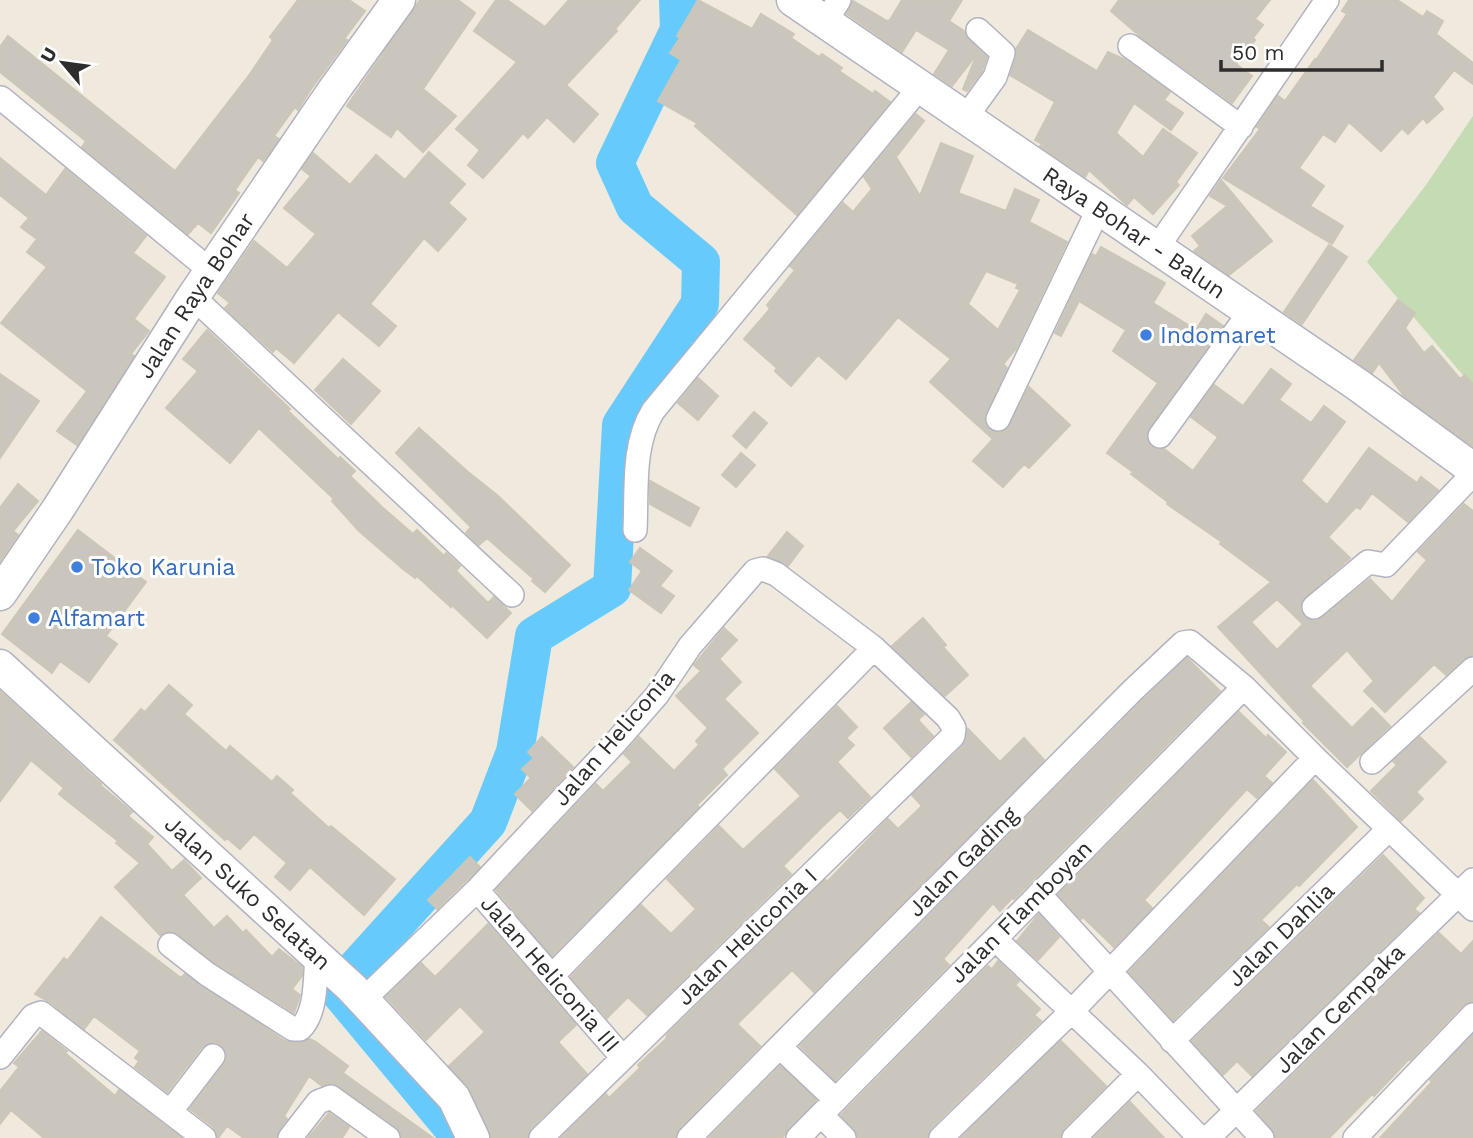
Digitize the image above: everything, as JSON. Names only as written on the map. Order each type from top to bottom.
[{"type":"street","name":"Jalan Raya Bohar","points":[[0,594],[58,509],[193,297],[334,90],[399,0]]},
{"type":"street","name":"Raya Bohar - Balun","points":[[793,0],[832,10],[921,86],[1358,385],[1473,471]]},
{"type":"street","points":[[1157,248],[1327,0]]},
{"type":"street","points":[[966,117],[995,76],[1003,53],[978,30]]},
{"type":"street","points":[[1130,47],[1241,127]]},
{"type":"street","points":[[635,530],[639,444],[646,422],[653,411],[921,86]]},
{"type":"street","points":[[1,98],[211,271]]},
{"type":"street","points":[[998,419],[1099,208]]},
{"type":"street","points":[[193,297],[512,595]]},
{"type":"street","points":[[1160,436],[1250,312]]},
{"type":"street","points":[[1314,607],[1368,562],[1386,565],[1473,471]]},
{"type":"street","name":"Jalan Heliconia","points":[[357,994],[477,890],[657,695],[690,646],[755,571],[763,569],[776,574],[874,648]]},
{"type":"street","name":"Jalan Gading","points":[[689,1138],[1175,648],[1191,642],[1244,687]]},
{"type":"street","points":[[552,976],[874,648]]},
{"type":"street","name":"Jalan Heliconia I","points":[[541,1138],[953,736],[954,728],[948,718],[874,648]]},
{"type":"street","name":"Jalan Suko Selatan","points":[[0,666],[323,960],[454,1098],[472,1138]]},
{"type":"street","points":[[1371,762],[1473,669]]},
{"type":"street","points":[[1244,687],[1389,829],[1468,891]]},
{"type":"street","name":"Jalan Flamboyan","points":[[798,1138],[1244,687]]},
{"type":"street","points":[[941,1138],[1072,1011],[1315,758]]},
{"type":"street","name":"Jalan Dahlia","points":[[1172,1041],[1389,829]]},
{"type":"street","name":"Jalan Heliconia III","points":[[477,890],[623,1058]]},
{"type":"street","name":"Jalan Cempaka","points":[[1208,1138],[1468,891]]},
{"type":"street","points":[[1039,894],[1262,1138]]},
{"type":"street","points":[[995,939],[1138,1074],[1200,1138]]},
{"type":"street","points":[[170,945],[208,974],[293,1029],[300,1029],[305,1024],[323,960]]},
{"type":"street","points":[[0,1057],[33,1016],[41,1013],[47,1015],[204,1138]]},
{"type":"street","points":[[1355,1138],[1473,1015]]},
{"type":"street","points":[[780,1046],[828,1107],[844,1138]]},
{"type":"street","points":[[170,1112],[213,1056]]},
{"type":"street","points":[[1074,1138],[1138,1074]]},
{"type":"street","points":[[290,1138],[318,1102],[331,1097],[388,1138]]},
{"type":"green space","points":[[1473,116],[1473,387],[1367,262],[1426,185]]},
{"type":"building","points":[[298,0],[349,0],[365,11],[298,110],[295,107],[274,136],[279,139],[263,161],[258,157],[235,190],[239,193],[211,233],[198,223],[188,234],[82,147],[86,141],[0,72],[0,47],[8,36],[175,171],[250,74],[273,40],[270,37]]},
{"type":"building","points":[[420,0],[458,0],[475,13],[423,89],[456,116],[423,152],[397,128],[391,137],[347,106]]},
{"type":"building","points":[[496,0],[507,0],[545,27],[569,0],[640,0],[615,29],[617,31],[566,85],[598,114],[574,142],[547,117],[528,138],[523,133],[483,178],[468,165],[480,150],[456,129],[517,62],[474,31]]},
{"type":"building","points":[[698,0],[752,29],[761,14],[794,34],[791,38],[819,57],[822,54],[842,68],[839,71],[890,102],[797,215],[695,126],[697,123],[658,101],[681,60],[670,53]]},
{"type":"building","points":[[902,0],[962,0],[949,21],[964,31],[969,40],[987,57],[982,71],[967,91],[963,89],[977,54],[952,86],[934,74],[949,50],[916,30],[902,52],[847,14],[853,1],[887,21]]},
{"type":"building","points":[[1119,0],[1270,0],[1255,19],[1263,25],[1236,64],[1252,76],[1232,103],[1141,37],[1111,11]]},
{"type":"building","points":[[1349,0],[1397,0],[1423,17],[1427,11],[1443,21],[1436,34],[1473,63],[1473,84],[1454,70],[1433,97],[1443,109],[1427,123],[1423,118],[1408,134],[1402,128],[1381,151],[1349,122],[1335,142],[1323,134],[1299,168],[1324,186],[1310,206],[1343,226],[1332,244],[1223,178],[1260,129],[1257,127],[1278,96],[1285,101],[1316,60],[1347,14],[1342,11]]},
{"type":"building","points":[[1028,30],[1097,71],[1108,52],[1124,59],[1170,92],[1164,100],[1183,113],[1171,130],[1134,103],[1116,133],[1143,157],[1163,129],[1197,153],[1176,182],[1179,185],[1153,214],[1134,197],[1127,205],[1089,170],[1085,177],[1035,140],[1055,102],[1010,75],[1016,49]]},
{"type":"building","points":[[916,114],[924,121],[896,157],[920,196],[941,143],[973,156],[958,193],[1006,211],[1015,189],[1039,200],[1029,222],[1067,242],[1016,349],[1003,364],[1007,368],[984,419],[986,426],[993,432],[1006,430],[1029,387],[1070,425],[1029,468],[1024,464],[1003,487],[973,461],[993,439],[930,382],[951,359],[898,317],[846,379],[818,355],[791,386],[775,371],[777,368],[744,339],[770,309],[767,305],[795,270],[790,266],[843,203],[853,212],[872,189],[864,177]],"holes":[[[986,271],[1018,284],[1016,288],[1020,290],[998,330],[968,304]]]},
{"type":"building","points":[[429,152],[465,184],[448,203],[466,219],[438,251],[424,238],[370,304],[396,326],[379,346],[338,312],[294,363],[276,348],[273,352],[225,308],[230,303],[218,293],[254,241],[287,268],[316,234],[284,208],[311,176],[302,169],[313,153],[350,185],[376,155],[405,180]]},
{"type":"building","points":[[0,158],[46,195],[65,169],[146,236],[133,253],[165,277],[134,319],[149,331],[131,354],[134,356],[77,445],[57,431],[87,391],[1,323],[47,267],[27,252],[37,239],[21,227],[29,218],[0,195]]},
{"type":"building","points":[[1221,180],[1272,241],[1229,275],[1194,251],[1200,246],[1192,236],[1227,206],[1210,196]]},
{"type":"building","points":[[1329,245],[1347,257],[1302,324],[1284,312]]},
{"type":"building","points":[[1101,247],[1165,283],[1153,303],[1196,330],[1206,314],[1223,326],[1149,428],[1146,435],[1151,447],[1164,449],[1193,471],[1218,437],[1191,417],[1214,385],[1243,406],[1271,369],[1291,384],[1279,400],[1311,423],[1324,406],[1345,422],[1301,481],[1327,505],[1369,448],[1417,483],[1421,477],[1438,490],[1408,522],[1372,493],[1360,509],[1356,507],[1328,537],[1350,558],[1305,597],[1300,609],[1304,616],[1316,621],[1322,618],[1370,579],[1392,602],[1427,560],[1418,552],[1464,504],[1473,511],[1473,655],[1464,659],[1446,675],[1434,664],[1385,712],[1364,691],[1374,681],[1347,650],[1310,686],[1352,728],[1372,708],[1390,726],[1347,767],[1303,723],[1218,627],[1271,582],[1220,544],[1222,542],[1167,504],[1168,502],[1131,474],[1133,472],[1107,453],[1158,383],[1113,351],[1126,330],[1079,301],[1061,336],[1055,333],[1092,254],[1096,256]],"holes":[[[1277,599],[1303,624],[1277,650],[1251,622]]]},
{"type":"building","points":[[1398,300],[1415,313],[1405,328],[1424,353],[1432,346],[1460,379],[1465,375],[1473,384],[1473,446],[1405,397],[1379,363],[1372,373],[1354,360]]},
{"type":"building","points":[[207,330],[338,459],[340,457],[355,471],[350,476],[383,508],[413,534],[417,530],[444,556],[446,553],[460,566],[456,571],[488,603],[494,597],[511,613],[487,638],[452,605],[451,607],[417,576],[415,578],[403,569],[359,531],[332,501],[334,499],[259,428],[230,463],[166,408],[198,371],[183,359]]},
{"type":"building","points":[[343,359],[380,391],[351,424],[315,390]]},
{"type":"building","points":[[0,374],[39,401],[0,458]]},
{"type":"building","points":[[698,378],[718,396],[698,420],[678,403]]},
{"type":"building","points":[[754,412],[767,423],[746,448],[733,436]]},
{"type":"building","points":[[419,428],[497,495],[570,565],[545,592],[487,538],[479,545],[466,533],[471,527],[396,453]]},
{"type":"building","points":[[741,453],[755,465],[736,487],[722,475]]},
{"type":"building","points":[[650,481],[699,508],[690,526],[650,504]]},
{"type":"building","points":[[18,484],[38,501],[13,531],[18,535],[0,561],[0,508]]},
{"type":"building","points":[[78,530],[146,582],[106,636],[117,644],[89,682],[60,661],[52,673],[2,634]]},
{"type":"building","points":[[787,532],[803,546],[788,566],[768,556]]},
{"type":"building","points":[[640,548],[672,571],[660,586],[674,596],[661,613],[629,590],[642,571],[630,562]]},
{"type":"building","points":[[923,618],[946,645],[943,647],[968,675],[945,696],[892,646]]},
{"type":"building","points":[[724,628],[737,640],[719,659],[741,682],[724,699],[758,733],[722,769],[727,775],[697,805],[699,807],[552,956],[496,890],[596,784],[603,791],[632,762],[624,754],[639,737],[674,771],[699,745],[696,741],[708,728],[676,696],[701,671],[694,665]]},
{"type":"building","points":[[1187,658],[1220,691],[1014,899],[1000,911],[993,903],[943,959],[949,965],[835,1080],[800,1046]]},
{"type":"building","points":[[169,685],[192,705],[184,714],[226,751],[230,746],[272,782],[277,776],[293,790],[290,793],[329,828],[331,826],[395,879],[364,915],[310,867],[290,890],[275,877],[287,863],[254,834],[240,849],[227,838],[225,840],[114,740],[141,709],[145,712]]},
{"type":"building","points":[[0,691],[132,812],[128,816],[153,837],[147,844],[172,871],[184,860],[201,878],[183,895],[214,928],[227,916],[243,933],[246,930],[272,957],[279,949],[302,967],[302,976],[292,989],[300,995],[294,1013],[215,963],[178,934],[171,931],[160,935],[115,887],[140,863],[116,843],[118,841],[59,794],[64,788],[31,760],[0,801]]},
{"type":"building","points":[[911,702],[924,714],[918,720],[933,736],[911,757],[884,728]]},
{"type":"building","points":[[837,706],[857,727],[846,738],[854,745],[837,762],[870,797],[848,818],[840,810],[824,825],[783,866],[791,874],[647,1015],[628,997],[607,1018],[571,977],[641,905],[671,934],[696,909],[667,879],[719,826],[743,850],[801,796],[775,769]]},
{"type":"building","points":[[1239,712],[1266,738],[1268,735],[1286,752],[1264,776],[1272,783],[1257,798],[1247,789],[1144,900],[1152,908],[1114,947],[1058,895]]},
{"type":"building","points":[[968,729],[1000,762],[1024,738],[1044,760],[814,992],[792,970],[737,1024],[760,1046],[679,1128],[675,1138],[561,1138],[606,1094],[609,1098],[640,1068],[638,1065],[667,1035],[825,880],[827,882],[888,819],[898,829],[922,806],[912,795],[963,746]]},
{"type":"building","points":[[542,737],[573,767],[532,811],[515,794],[531,778],[522,769],[534,758],[528,752]]},
{"type":"building","points":[[1420,737],[1446,762],[1416,792],[1423,799],[1401,821],[1371,791],[1397,765],[1393,761]]},
{"type":"building","points":[[1313,780],[1357,827],[1261,920],[1269,927],[1173,1020],[1129,972]]},
{"type":"building","points":[[1383,855],[1424,898],[1414,909],[1419,913],[1252,1076],[1237,1061],[1223,1075],[1192,1041]]},
{"type":"building","points":[[470,857],[480,867],[437,909],[428,900]]},
{"type":"building","points":[[1039,914],[1059,937],[1038,960],[1017,941]]},
{"type":"building","points":[[101,917],[181,978],[185,974],[285,1041],[300,1043],[310,1039],[316,1042],[348,1066],[343,1073],[433,1138],[402,1138],[396,1127],[339,1086],[332,1083],[322,1086],[309,1076],[284,1116],[287,1119],[276,1138],[244,1138],[227,1126],[218,1138],[213,1127],[190,1109],[224,1064],[227,1057],[222,1045],[214,1042],[202,1047],[167,1092],[135,1067],[139,1061],[135,1058],[140,1051],[94,1016],[84,1029],[50,1002],[35,994],[64,958],[67,961]]},
{"type":"building","points":[[488,924],[576,1025],[558,1042],[587,1074],[531,1128],[527,1138],[491,1138],[470,1090],[449,1066],[485,1032],[460,1006],[426,1040],[386,997],[421,963],[435,977]]},
{"type":"building","points":[[1439,933],[1461,954],[1473,941],[1473,1001],[1463,1005],[1329,1138],[1276,1138],[1272,1129],[1256,1111]]},
{"type":"building","points":[[998,961],[1019,981],[1015,985],[1040,1009],[1034,1015],[1041,1021],[931,1128],[927,1138],[858,1138],[854,1129],[841,1115],[988,966],[992,969]]},
{"type":"building","points":[[42,1031],[115,1096],[119,1090],[181,1138],[44,1138],[11,1110],[0,1124],[0,1091],[19,1067],[14,1063]]},
{"type":"building","points":[[1473,1035],[1473,1138],[1380,1138],[1432,1082],[1430,1080]]},
{"type":"building","points":[[1061,1041],[1106,1086],[1064,1128],[1060,1138],[961,1138]]},
{"type":"building","points":[[780,1066],[816,1100],[788,1128],[784,1136],[709,1138]]},
{"type":"building","points":[[1130,1102],[1164,1138],[1094,1138]]},
{"type":"building","points":[[329,1113],[349,1127],[342,1138],[308,1138]]},
{"type":"waterway","points":[[461,1138],[337,989],[488,822],[515,752],[534,636],[612,588],[621,425],[700,304],[701,262],[635,207],[615,163],[679,30],[678,0]]},
{"type":"place","name":"Indomaret","points":[[1146,335]]},
{"type":"place","name":"Toko Karunia","points":[[77,567]]},
{"type":"place","name":"Alfamart","points":[[34,618]]}]
